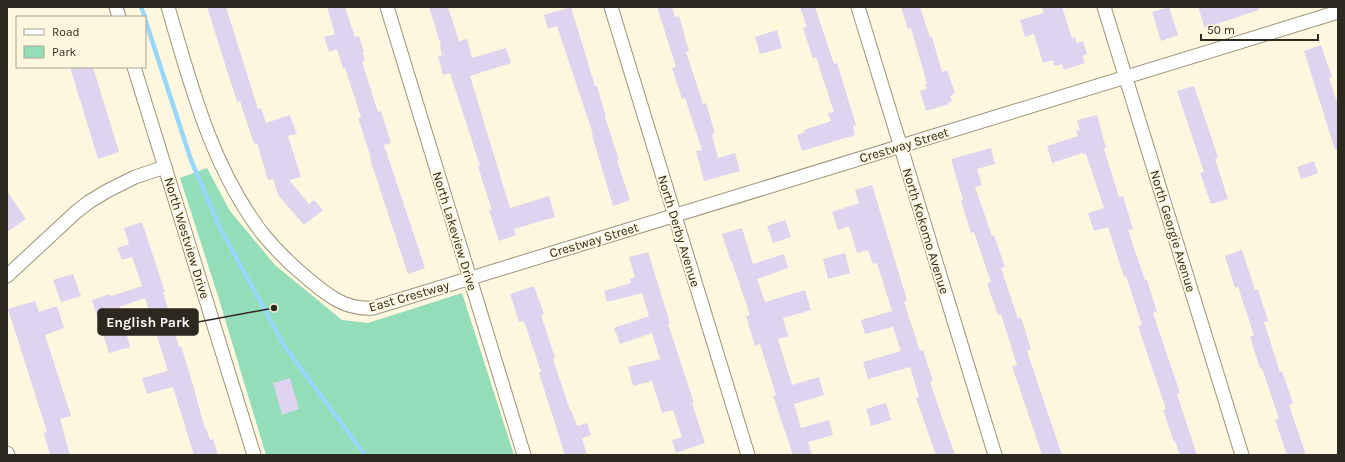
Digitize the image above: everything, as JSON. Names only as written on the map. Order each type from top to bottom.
[{"type":"street","name":"East Crestway","points":[[168,7],[204,124],[220,163],[239,199],[262,233],[285,259],[330,296],[348,306],[362,309],[373,308],[470,278]]},
{"type":"street","name":"North Lakeview Drive","points":[[387,7],[524,455]]},
{"type":"street","name":"North Derby Avenue","points":[[611,7],[748,455]]},
{"type":"street","name":"North Kokomo Avenue","points":[[858,7],[995,455]]},
{"type":"street","name":"North Georgie Avenue","points":[[1104,7],[1242,455]]},
{"type":"street","name":"Crestway Street","points":[[470,278],[1338,12]]},
{"type":"street","name":"North Westview Drive","points":[[134,68],[254,455]]},
{"type":"street","points":[[7,276],[76,212],[89,202],[135,177],[165,167]]},
{"type":"green space","points":[[207,168],[230,211],[275,265],[342,320],[368,323],[462,293],[514,455],[266,455],[218,296],[180,178]]},
{"type":"building","points":[[207,7],[226,7],[258,109],[261,108],[266,123],[290,115],[297,134],[288,136],[301,177],[289,180],[309,204],[314,200],[323,210],[304,225],[278,195],[273,179],[268,180],[257,143],[254,144],[240,101],[237,102]]},
{"type":"building","points":[[327,7],[345,7],[355,37],[359,36],[364,52],[362,53],[365,61],[362,62],[378,112],[381,111],[391,143],[384,145],[425,268],[408,274],[370,159],[371,158],[358,118],[361,117],[345,68],[343,68],[337,49],[329,52],[324,37],[335,34]]},
{"type":"building","points":[[429,7],[448,7],[459,41],[467,39],[472,58],[506,48],[511,63],[470,76],[510,208],[549,196],[555,217],[514,229],[516,235],[499,241],[489,210],[492,210],[478,167],[480,166],[450,73],[443,75],[438,56],[442,55],[441,46]]},
{"type":"building","points":[[571,7],[595,86],[597,86],[619,160],[617,160],[630,200],[613,206],[592,135],[593,134],[557,26],[548,29],[544,15]]},
{"type":"building","points":[[657,7],[672,7],[675,17],[679,16],[689,51],[686,52],[703,104],[706,103],[715,133],[712,135],[718,158],[735,153],[740,171],[704,181],[696,151],[702,150],[685,98],[682,99],[672,68],[676,67]]},
{"type":"building","points":[[800,7],[815,7],[834,64],[837,63],[856,125],[853,126],[855,135],[802,151],[797,135],[805,132],[804,130],[831,121],[828,113],[834,112],[816,57],[813,59],[803,28],[807,27]]},
{"type":"building","points":[[901,7],[920,7],[930,37],[932,37],[942,72],[947,70],[955,93],[950,96],[952,101],[948,102],[949,104],[926,111],[920,91],[927,89],[925,84],[927,83],[911,28],[908,29]]},
{"type":"building","points":[[1042,7],[1062,7],[1072,38],[1075,37],[1077,43],[1083,41],[1087,54],[1082,56],[1085,63],[1064,70],[1062,64],[1054,66],[1053,60],[1043,63],[1034,34],[1025,37],[1020,20],[1044,13]]},
{"type":"building","points":[[1169,7],[1178,35],[1161,41],[1152,12]]},
{"type":"building","points":[[1198,7],[1259,7],[1259,10],[1205,28]]},
{"type":"building","points":[[777,30],[782,48],[760,54],[755,37]]},
{"type":"building","points":[[1321,45],[1332,77],[1329,78],[1338,105],[1338,149],[1335,150],[1304,51]]},
{"type":"building","points":[[70,68],[93,68],[119,152],[98,159]]},
{"type":"building","points":[[1194,86],[1218,157],[1215,159],[1228,199],[1211,204],[1200,173],[1204,172],[1177,91]]},
{"type":"building","points":[[1097,115],[1106,148],[1104,149],[1119,197],[1123,196],[1133,229],[1128,230],[1145,280],[1147,280],[1157,312],[1153,313],[1180,393],[1177,394],[1197,455],[1180,455],[1175,441],[1174,442],[1163,410],[1166,409],[1138,326],[1142,325],[1126,276],[1124,277],[1108,227],[1094,231],[1088,213],[1104,208],[1086,154],[1082,153],[1052,163],[1047,146],[1078,136],[1076,131],[1080,130],[1077,120]]},
{"type":"building","points":[[991,148],[995,164],[977,169],[982,185],[975,187],[992,236],[994,235],[1005,267],[1001,268],[1018,319],[1021,317],[1031,349],[1027,351],[1062,455],[1042,455],[1012,366],[1017,365],[1001,314],[998,315],[987,283],[991,282],[974,232],[971,233],[961,201],[963,200],[951,159]]},
{"type":"building","points":[[1314,161],[1318,173],[1301,179],[1297,167]]},
{"type":"building","points":[[872,185],[907,300],[904,302],[920,351],[923,350],[933,381],[930,382],[955,455],[936,455],[916,398],[919,397],[910,367],[868,379],[863,362],[901,351],[893,327],[865,334],[861,320],[892,311],[877,263],[873,264],[868,250],[857,253],[849,226],[838,230],[832,212],[859,203],[855,190]]},
{"type":"building","points":[[7,191],[26,219],[7,232]]},
{"type":"building","points":[[785,220],[791,237],[773,243],[767,226]]},
{"type":"building","points":[[142,222],[165,292],[163,292],[179,347],[181,346],[193,385],[205,429],[206,428],[210,440],[213,439],[218,455],[194,455],[173,387],[147,394],[142,378],[168,371],[145,298],[119,307],[130,347],[109,353],[92,300],[110,294],[111,296],[142,286],[132,257],[122,260],[117,248],[129,244],[124,228]]},
{"type":"building","points":[[742,228],[753,264],[784,254],[788,268],[757,279],[765,302],[805,290],[811,310],[783,318],[788,336],[778,339],[792,385],[819,377],[824,395],[794,404],[801,428],[829,420],[833,435],[808,442],[812,455],[793,455],[773,396],[776,395],[760,344],[755,346],[746,316],[750,315],[722,234]]},
{"type":"building","points":[[1242,250],[1255,290],[1258,289],[1268,321],[1264,322],[1280,372],[1282,371],[1293,403],[1289,405],[1306,455],[1287,455],[1275,420],[1279,419],[1262,368],[1260,369],[1250,337],[1254,335],[1238,287],[1235,288],[1225,256]]},
{"type":"building","points":[[648,252],[670,323],[668,324],[694,403],[692,403],[705,443],[676,453],[672,440],[682,437],[673,410],[662,413],[652,381],[633,386],[628,367],[660,359],[652,333],[620,344],[614,328],[649,316],[642,293],[607,302],[604,291],[631,283],[630,279],[635,277],[629,257]]},
{"type":"building","points":[[845,253],[850,273],[828,279],[823,259]]},
{"type":"building","points":[[73,274],[81,296],[61,302],[53,280]]},
{"type":"building","points":[[534,286],[544,314],[541,315],[555,358],[553,359],[570,410],[577,426],[587,423],[591,435],[582,438],[587,455],[565,455],[539,373],[541,372],[524,321],[519,322],[510,294]]},
{"type":"building","points":[[35,301],[39,312],[57,306],[64,328],[45,335],[71,416],[60,419],[70,455],[50,455],[44,433],[47,432],[8,309]]},
{"type":"building","points":[[290,378],[299,409],[282,415],[273,383]]},
{"type":"building","points":[[886,403],[891,420],[871,426],[866,409]]},
{"type":"waterway","points":[[141,7],[145,16]]},
{"type":"waterway","points":[[146,22],[191,160],[220,228],[285,347],[365,455]]},
{"type":"place","name":"English Park","points":[[274,308]]}]
